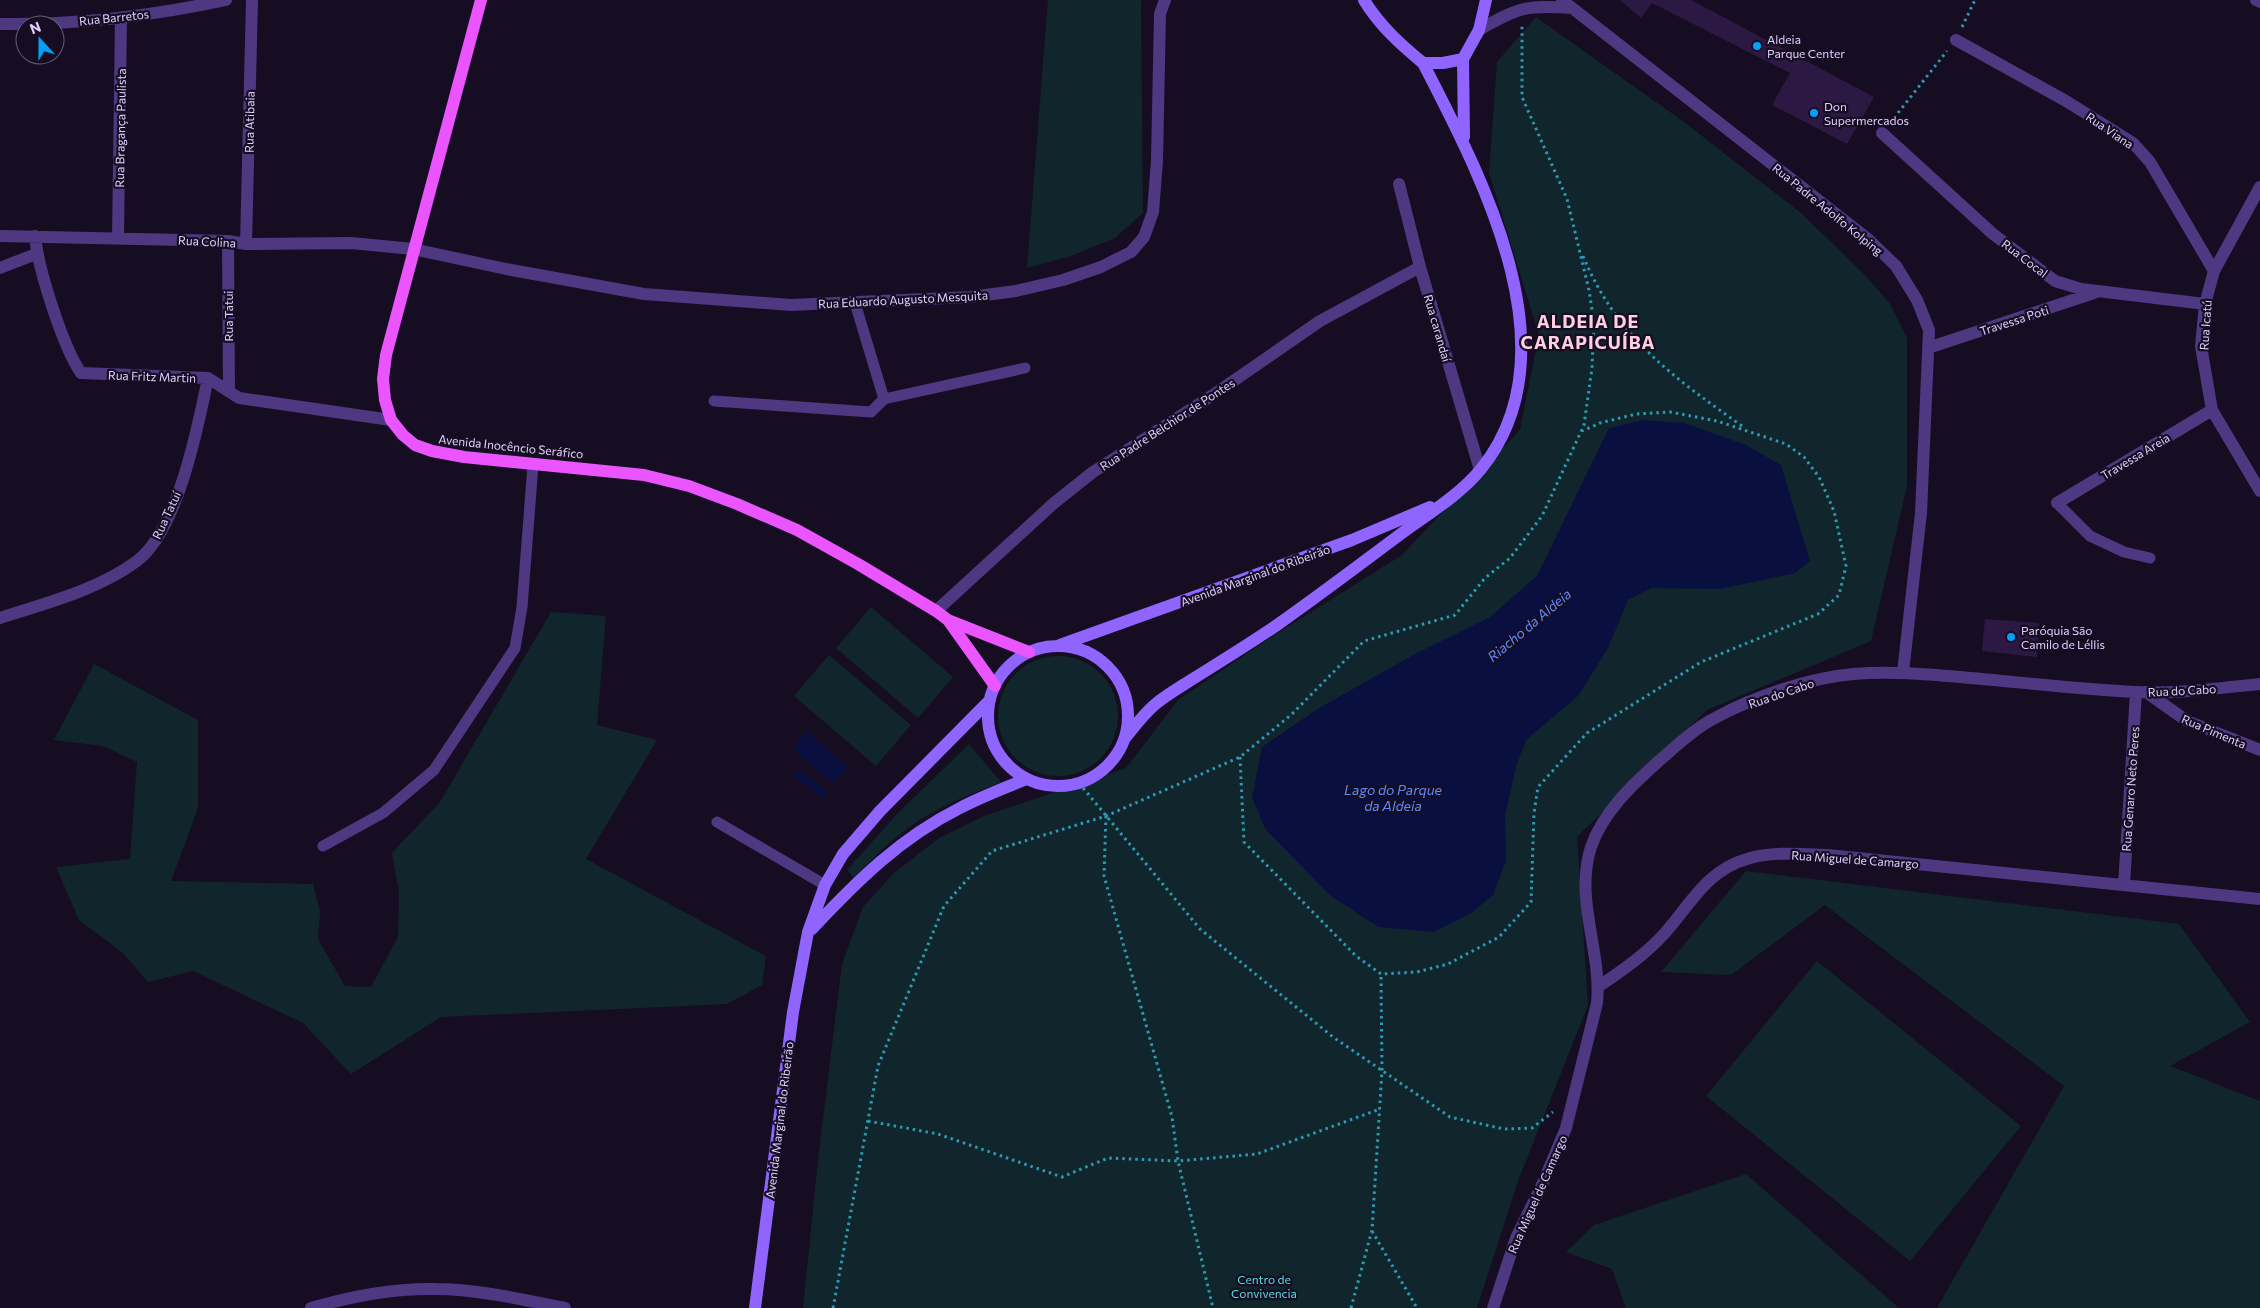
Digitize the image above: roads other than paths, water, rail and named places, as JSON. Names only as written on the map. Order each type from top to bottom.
[{"type":"main road","name":"Avenida Inocêncio Seráfico","points":[[481,0],[386,355],[382,379],[385,400],[391,420],[402,435],[415,445],[432,451],[534,465],[589,468],[644,475],[697,489],[738,504],[797,530],[936,611],[948,620],[1029,652]]},
{"type":"main road","points":[[1364,0],[1374,16],[1394,39],[1423,63],[1442,63],[1463,59],[1480,30],[1486,0]]},
{"type":"main road","name":"Avenida Marginal do Ribeirão","points":[[1463,59],[1464,142]]},
{"type":"main road","name":"Avenida Marginal do Ribeirão","points":[[1423,63],[1464,142],[1498,231],[1519,304],[1522,341],[1520,377],[1509,420],[1498,444],[1480,470],[1450,498],[1276,626],[1157,702],[1125,738],[1115,757],[1099,773],[1079,783],[1062,786],[1044,785],[1026,779],[1011,768],[999,754],[991,737],[988,718],[994,686],[1009,666],[1029,652],[1057,646],[1352,540],[1450,498]]},
{"type":"main road","name":"Avenida Inocêncio Seráfico","points":[[948,620],[994,686]]},
{"type":"main road","name":"Avenida Marginal do Ribeirão","points":[[1057,646],[1079,649],[1099,659],[1114,674],[1125,694],[1128,716],[1125,738]]},
{"type":"main road","name":"Avenida Marginal do Ribeirão","points":[[755,1308],[793,1012],[808,932],[825,885],[843,854],[880,811],[990,700]]},
{"type":"main road","points":[[808,932],[863,875],[906,841],[959,808],[1026,779]]},
{"type":"street","name":"Rua Barretos","points":[[0,24],[40,24],[122,18],[226,0]]},
{"type":"street","name":"Rua Atibaia","points":[[246,244],[252,0]]},
{"type":"street","name":"Rua Eduardo Augusto Mesquita","points":[[413,249],[506,270],[644,294],[791,305],[970,297],[1016,291],[1063,280],[1101,267],[1131,252],[1144,237],[1153,212],[1157,161],[1160,14],[1165,0]]},
{"type":"street","points":[[2256,0],[2260,2]]},
{"type":"street","name":"Rua Padre Adolfo Kolping","points":[[1480,30],[1508,13],[1522,8],[1567,4],[1868,239],[1896,266],[1917,300],[1929,330],[1921,513],[1902,672]]},
{"type":"street","name":"Rua Bragança Paulista","points":[[118,238],[122,18]]},
{"type":"street","name":"Rua Viana","points":[[1956,40],[2073,106],[2132,143],[2150,162],[2214,271]]},
{"type":"street","name":"Rua Cocal","points":[[1882,133],[1945,193],[2029,263],[2055,281],[2099,292],[2205,304]]},
{"type":"street","name":"Rua carandaí","points":[[1399,184],[1420,267],[1480,470]]},
{"type":"street","name":"Rua Icatú","points":[[2260,187],[2214,271],[2205,304],[2201,346],[2212,410],[2260,491]]},
{"type":"street","name":"Rua Colina","points":[[0,236],[228,241],[246,244],[351,243],[413,249]]},
{"type":"street","name":"Rua Fritz Martin","points":[[35,236],[36,254],[70,355],[81,373],[208,378],[239,398],[391,420]]},
{"type":"street","name":"Rua Tatui","points":[[228,241],[229,392]]},
{"type":"street","points":[[0,268],[36,254]]},
{"type":"street","name":"Rua Padre Belchior de Pontes","points":[[936,611],[1054,503],[1093,472],[1216,393],[1320,321],[1420,267]]},
{"type":"street","name":"Travessa Poti","points":[[1928,348],[2099,292]]},
{"type":"street","name":"Rua Tatuí","points":[[0,618],[71,594],[115,575],[139,560],[154,542],[171,510],[194,447],[208,378]]},
{"type":"street","name":"Travessa Areia","points":[[2058,503],[2212,410]]},
{"type":"street","name":"Rua do Cabo","points":[[1598,987],[1586,905],[1585,873],[1591,847],[1606,817],[1636,781],[1672,750],[1712,720],[1757,700],[1806,682],[1852,674],[1902,672],[2141,692],[2260,684]]},
{"type":"street","name":"Rua Pimenta","points":[[2141,692],[2187,721],[2260,750]]},
{"type":"street","name":"Rua Genaro Neto Peres","points":[[2124,885],[2141,692]]},
{"type":"street","name":"Rua Miguel de Camargo","points":[[1493,1308],[1516,1238],[1542,1185],[1566,1128],[1589,1037],[1598,987],[1628,966],[1664,935],[1701,887],[1723,869],[1747,858],[1780,854],[1828,855],[2260,899]]},
{"type":"street","points":[[311,1308],[334,1305],[395,1290],[438,1289],[504,1302],[565,1308]]},
{"type":"lane","points":[[855,303],[884,399]]},
{"type":"lane","points":[[714,401],[871,412],[884,399],[1025,368]]},
{"type":"lane","points":[[323,846],[383,813],[434,770],[516,648],[522,607],[534,465]]},
{"type":"lane","points":[[2058,503],[2090,536],[2124,552],[2150,558]]},
{"type":"lane","points":[[716,822],[825,885]]},
{"type":"water","name":"Lago do Parque da Aldeia","points":[[1644,420],[1684,423],[1746,445],[1781,465],[1810,561],[1795,573],[1720,589],[1651,588],[1628,600],[1608,648],[1578,696],[1527,739],[1517,763],[1505,816],[1506,861],[1493,895],[1470,914],[1433,932],[1378,927],[1330,895],[1266,830],[1252,798],[1262,747],[1319,708],[1415,654],[1490,617],[1537,576],[1609,428]]},
{"type":"water","points":[[807,731],[848,767],[833,784],[792,748]]},
{"type":"water","points":[[798,769],[828,792],[823,798],[793,776]]},
{"type":"place","name":"Aldeia Parque Center","points":[[1757,46]]},
{"type":"place","name":"Don Supermercados","points":[[1814,113]]},
{"type":"place","name":"Paróquia São Camilo de Léllis","points":[[2011,637]]},
{"type":"district","name":"ALDEIA DE CARAPICUÍBA","points":[[1588,331]]},
{"type":"water label","name":"Riacho da Aldeia","points":[[1529,625]]},
{"type":"park label","name":"Centro de Convivencia","points":[[1264,1286]]}]
